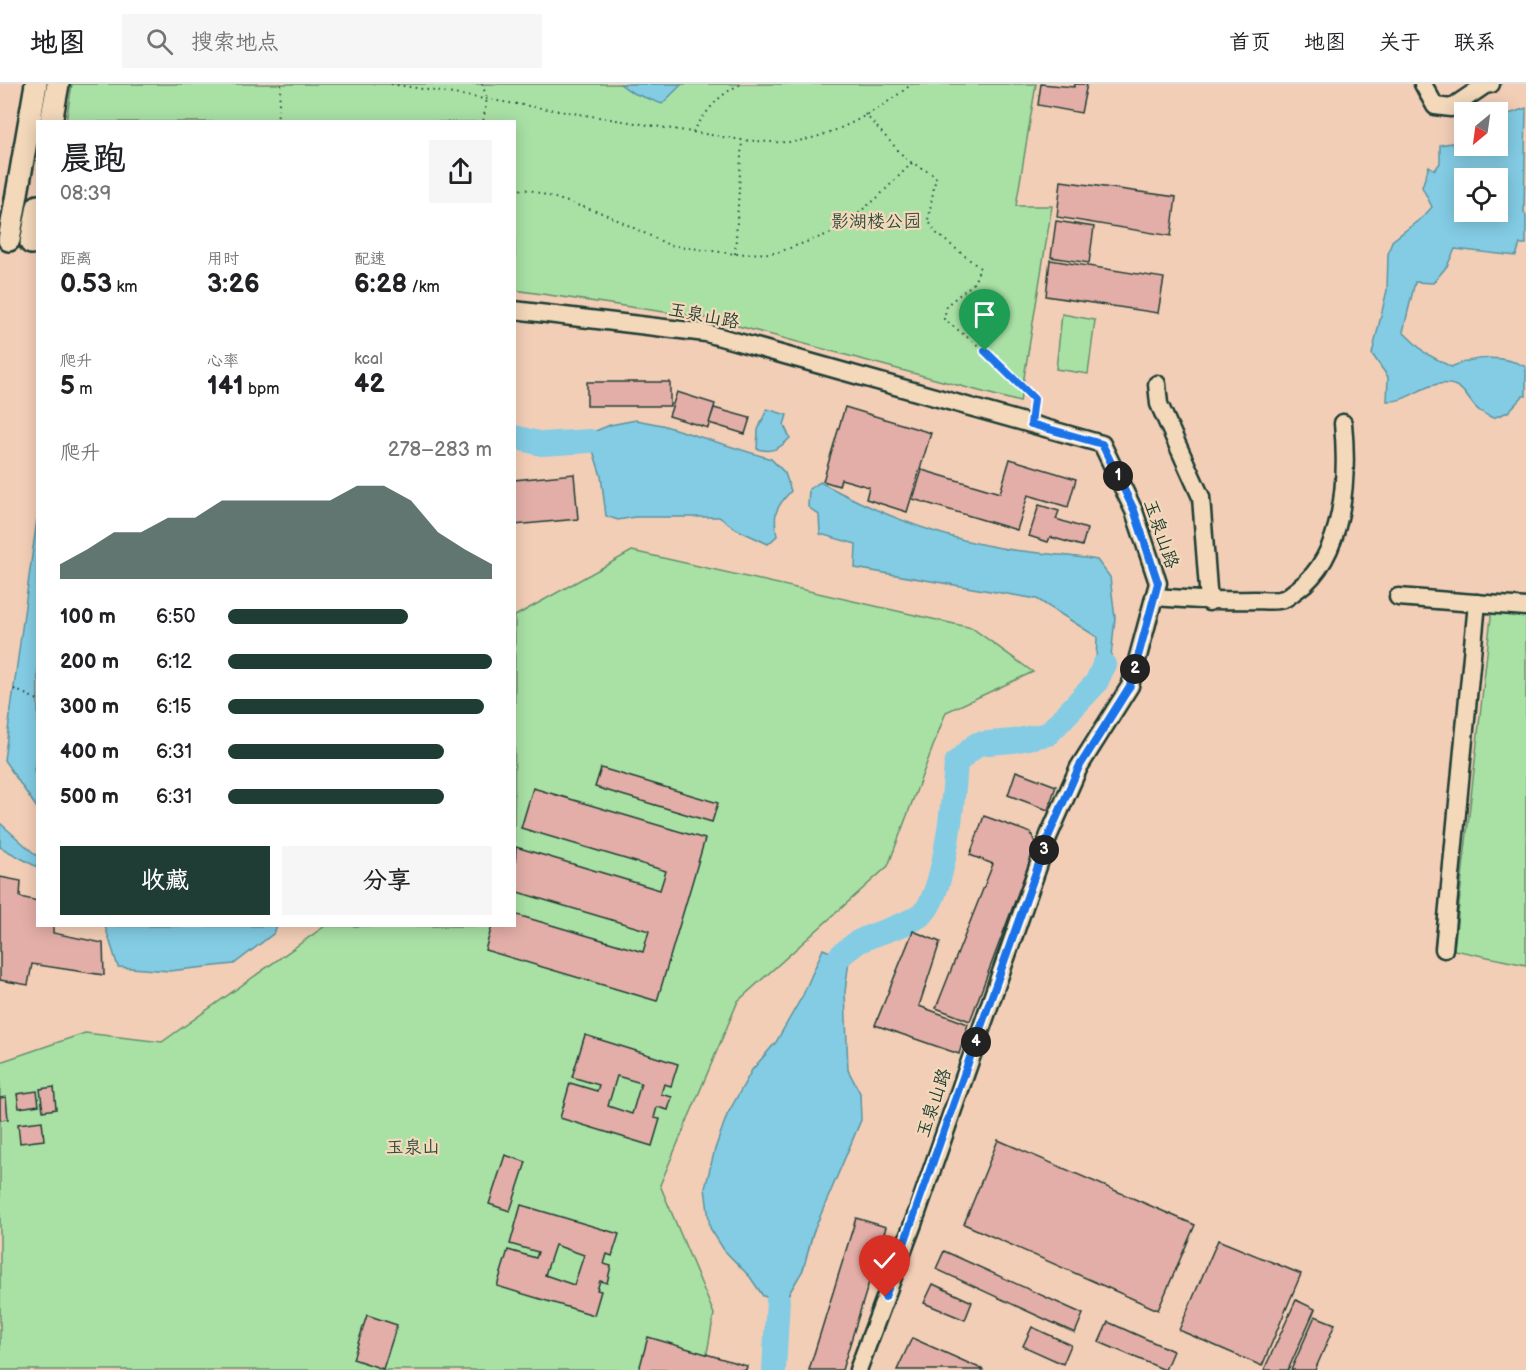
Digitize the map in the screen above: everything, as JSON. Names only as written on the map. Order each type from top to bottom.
[{"type":"main road","points":[[4,240],[36,84]]},
{"type":"main road","points":[[51,120],[58,84]]},
{"type":"main road","points":[[34,243],[36,224]]},
{"type":"street","points":[[1423,84],[1435,106],[1451,108],[1485,85],[1491,84]]},
{"type":"street","points":[[4,240],[34,243]]},
{"type":"street","name":"玉泉山路","points":[[516,310],[706,333],[1102,444],[1134,510],[1158,583],[1130,686],[1079,767],[1049,835],[913,1224],[858,1370]]},
{"type":"street","points":[[1157,384],[1159,404],[1201,497],[1209,602]]},
{"type":"street","points":[[1154,597],[1209,602],[1283,599],[1306,583],[1322,562],[1333,540],[1342,496],[1346,457],[1342,423]]},
{"type":"street","points":[[1398,597],[1526,607]]},
{"type":"street","points":[[1444,949],[1477,603]]},
{"type":"path","points":[[277,120],[281,84]]},
{"type":"path","points":[[391,84],[742,140],[790,142],[829,132],[865,114],[912,84]]},
{"type":"path","points":[[482,84],[487,98],[483,120]]},
{"type":"path","points":[[693,132],[706,111],[734,87],[742,84]]},
{"type":"path","points":[[865,114],[912,163],[936,176],[928,220],[936,233],[980,268],[974,283],[947,306],[944,319],[985,351],[1034,399],[1031,424]]},
{"type":"path","points":[[735,255],[742,140]]},
{"type":"path","points":[[516,189],[530,190],[605,214],[669,245],[735,255],[776,253],[834,232],[876,199],[912,163]]},
{"type":"path","points":[[14,689],[36,699]]},
{"type":"green space","name":"影湖楼公园","points":[[72,84],[1036,84],[1016,206],[1052,206],[1020,402],[712,319],[516,290],[516,120],[66,120]]},
{"type":"green space","points":[[1062,314],[1095,320],[1088,374],[1056,369]]},
{"type":"green space","name":"玉泉山","points":[[632,551],[972,628],[1033,672],[946,712],[888,866],[738,1001],[660,1185],[714,1314],[704,1370],[0,1370],[0,1062],[85,1033],[162,1042],[324,927],[516,927],[516,615]]},
{"type":"green space","points":[[1492,608],[1526,610],[1526,965],[1454,950]]},
{"type":"water","points":[[620,84],[682,84],[662,104],[633,93]]},
{"type":"water","points":[[1526,108],[1524,213],[1526,215],[1526,244],[1520,244],[1516,256],[1455,249],[1447,266],[1433,283],[1415,282],[1403,332],[1425,353],[1451,367],[1460,363],[1489,358],[1508,360],[1526,367],[1526,396],[1523,396],[1508,412],[1493,418],[1476,408],[1463,391],[1449,384],[1433,385],[1403,399],[1387,401],[1388,377],[1372,354],[1387,290],[1388,254],[1392,241],[1432,207],[1422,187],[1429,166],[1435,170],[1440,163],[1440,145],[1454,143],[1454,156],[1508,156],[1508,114]]},
{"type":"water","points":[[767,409],[787,415],[784,425],[790,438],[779,447],[767,451],[757,449],[758,430]]},
{"type":"water","points":[[636,420],[662,425],[771,459],[785,473],[791,491],[782,502],[775,517],[777,536],[768,544],[736,529],[719,517],[635,517],[618,520],[606,516],[601,476],[590,441],[593,432],[610,425]]},
{"type":"water","points":[[820,482],[885,514],[954,537],[1013,550],[1097,560],[1110,577],[1115,618],[1110,666],[1096,663],[1097,637],[1037,599],[855,568],[856,544],[820,534],[819,515],[808,507],[809,489]]},
{"type":"water","points":[[36,526],[36,760],[34,770],[36,807],[4,760]]},
{"type":"water","points":[[0,823],[36,855],[36,866],[0,847]]},
{"type":"water","points":[[105,927],[276,927],[273,934],[234,964],[169,971],[118,967]]},
{"type":"water","points":[[823,949],[849,960],[845,992],[848,1070],[860,1093],[861,1120],[813,1233],[803,1270],[784,1302],[763,1296],[750,1277],[724,1250],[710,1228],[705,1188],[727,1115],[752,1070],[776,1042],[803,995]]},
{"type":"building","points":[[1041,84],[1074,87],[1075,84],[1087,84],[1081,113],[1038,105]]},
{"type":"building","points":[[1061,181],[1176,197],[1171,236],[1057,217]]},
{"type":"building","points":[[1056,221],[1094,227],[1089,263],[1051,257]]},
{"type":"building","points":[[1050,260],[1164,278],[1158,313],[1046,296]]},
{"type":"building","points":[[587,382],[670,382],[670,406],[587,406]]},
{"type":"building","points":[[677,392],[715,404],[708,428],[669,416]]},
{"type":"building","points":[[845,407],[931,433],[907,512],[866,499],[869,487],[841,479],[839,486],[823,481]]},
{"type":"building","points":[[714,408],[750,418],[745,434],[709,423]]},
{"type":"building","points":[[1010,459],[1076,479],[1068,507],[1028,495],[1017,530],[913,499],[922,470],[1000,493]]},
{"type":"building","points":[[574,474],[578,519],[516,525],[516,480]]},
{"type":"building","points":[[1039,505],[1059,511],[1056,519],[1087,529],[1082,546],[1050,537],[1048,542],[1029,536]]},
{"type":"building","points":[[601,768],[718,803],[712,822],[595,787]]},
{"type":"building","points":[[1016,771],[1056,786],[1048,810],[1008,795]]},
{"type":"building","points":[[533,788],[705,839],[657,1001],[485,950],[492,927],[516,927],[516,915],[643,952],[649,931],[516,892],[516,847],[660,890],[666,871],[521,828]]},
{"type":"building","points":[[984,816],[1031,833],[1036,845],[970,1021],[936,1008],[993,864],[970,855]]},
{"type":"building","points":[[0,877],[21,881],[20,897],[36,901],[36,927],[53,927],[53,933],[103,943],[104,975],[32,964],[28,985],[0,980]]},
{"type":"building","points":[[913,931],[940,942],[919,1006],[968,1024],[959,1054],[875,1025]]},
{"type":"building","points":[[585,1035],[678,1064],[671,1086],[664,1084],[661,1094],[672,1097],[668,1110],[657,1107],[654,1118],[660,1119],[652,1146],[560,1118],[570,1083],[597,1091],[599,1085],[572,1077]],"holes":[[[617,1076],[641,1083],[632,1114],[608,1106]]]},
{"type":"building","points":[[54,1087],[56,1109],[43,1111],[40,1089]]},
{"type":"building","points":[[37,1091],[39,1105],[19,1108],[17,1094]]},
{"type":"building","points":[[6,1097],[8,1119],[0,1120],[0,1098]]},
{"type":"building","points":[[42,1121],[44,1140],[20,1143],[18,1124]]},
{"type":"building","points":[[998,1140],[1195,1225],[1158,1310],[964,1224]]},
{"type":"building","points":[[505,1155],[526,1162],[510,1211],[489,1204]]},
{"type":"building","points":[[521,1205],[619,1234],[612,1256],[607,1254],[604,1264],[611,1266],[607,1283],[600,1281],[597,1290],[601,1291],[594,1315],[497,1286],[508,1250],[536,1258],[538,1252],[510,1244]],"holes":[[[555,1245],[584,1255],[574,1285],[545,1275]]]},
{"type":"building","points":[[856,1218],[886,1227],[842,1370],[809,1370]]},
{"type":"building","points":[[1218,1240],[1301,1274],[1262,1366],[1179,1330]]},
{"type":"building","points":[[944,1251],[1083,1314],[1075,1333],[936,1269]]},
{"type":"building","points":[[933,1284],[972,1302],[965,1320],[924,1303]]},
{"type":"building","points":[[1296,1300],[1315,1309],[1288,1370],[1264,1370]]},
{"type":"building","points":[[367,1315],[397,1325],[383,1369],[353,1359]]},
{"type":"building","points":[[1315,1316],[1335,1324],[1315,1370],[1291,1370]]},
{"type":"building","points":[[1108,1322],[1173,1351],[1165,1370],[1099,1342]]},
{"type":"building","points":[[1032,1327],[1071,1345],[1063,1364],[1023,1346]]},
{"type":"building","points":[[648,1337],[747,1366],[746,1370],[639,1370]]},
{"type":"building","points":[[912,1338],[984,1370],[897,1370]]},
{"type":"waterway","points":[[516,438],[542,444],[590,441]]},
{"type":"waterway","points":[[840,956],[858,942],[915,919],[930,904],[937,887],[947,843],[956,763],[977,744],[1013,741],[1048,734],[1096,683],[1104,665]]},
{"type":"waterway","points":[[774,1370],[778,1300]]},
{"type":"route","points":[[885,1297],[913,1224],[1049,835],[1079,767],[1130,686],[1158,583],[1134,510],[1102,444],[1031,424],[1034,399],[985,351]]}]
